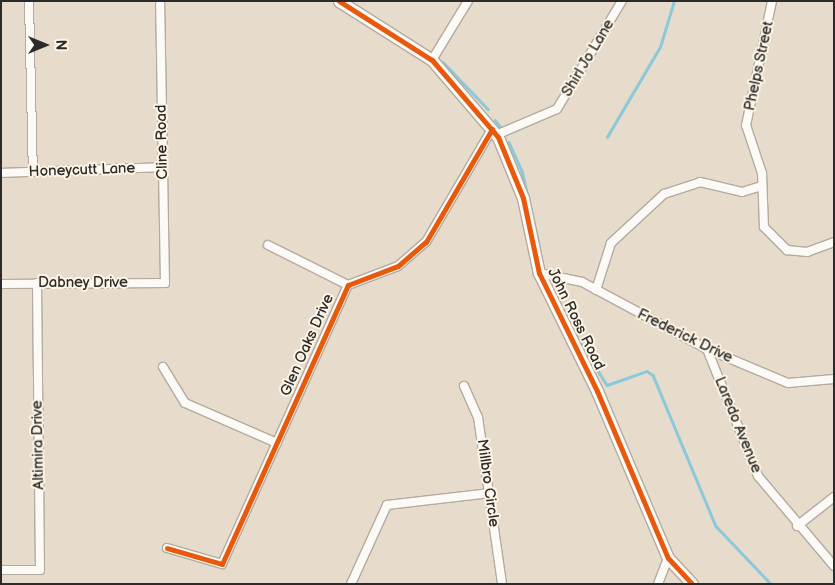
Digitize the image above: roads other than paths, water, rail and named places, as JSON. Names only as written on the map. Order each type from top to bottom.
[{"type":"street","points":[[29,1],[33,171]]},
{"type":"street","name":"Cline Road","points":[[160,1],[165,283]]},
{"type":"street","name":"John Ross Road","points":[[339,1],[432,60],[494,132],[523,198],[539,273],[597,391],[668,558],[692,584]]},
{"type":"street","points":[[432,60],[468,1]]},
{"type":"street","name":"Shirl Jo Lane","points":[[494,132],[557,109],[622,1]]},
{"type":"street","name":"Phelps Street","points":[[772,1],[746,125],[762,186],[764,227],[772,240],[786,250],[807,252],[834,242]]},
{"type":"street","name":"Glen Oaks Drive","points":[[167,548],[222,564],[348,285],[398,266],[426,242],[494,132]]},
{"type":"street","name":"Honeycutt Lane","points":[[1,173],[163,167]]},
{"type":"street","points":[[596,290],[611,243],[664,194],[700,182],[742,192],[762,186]]},
{"type":"street","points":[[268,245],[348,285]]},
{"type":"street","name":"Frederick Drive","points":[[539,273],[596,290],[707,349],[788,383],[834,379]]},
{"type":"street","name":"Altimira Drive","points":[[1,570],[40,570],[37,283]]},
{"type":"street","name":"Dabney Drive","points":[[1,284],[165,283]]},
{"type":"street","name":"Laredo Avenue","points":[[707,349],[758,476],[797,526],[834,566]]},
{"type":"street","points":[[163,367],[185,403],[278,443]]},
{"type":"street","name":"Millbro Circle","points":[[464,386],[478,417],[502,584]]},
{"type":"street","points":[[351,584],[387,505],[490,493]]},
{"type":"street","points":[[797,526],[834,497]]},
{"type":"street","points":[[658,584],[668,558]]},
{"type":"waterway","points":[[607,137],[660,47],[674,1]]},
{"type":"waterway","points":[[443,62],[488,109]]},
{"type":"waterway","points":[[495,120],[500,126]]},
{"type":"waterway","points":[[509,142],[522,171],[539,244]]},
{"type":"waterway","points":[[574,332],[607,385],[647,371],[653,375],[716,526],[771,584]]}]
